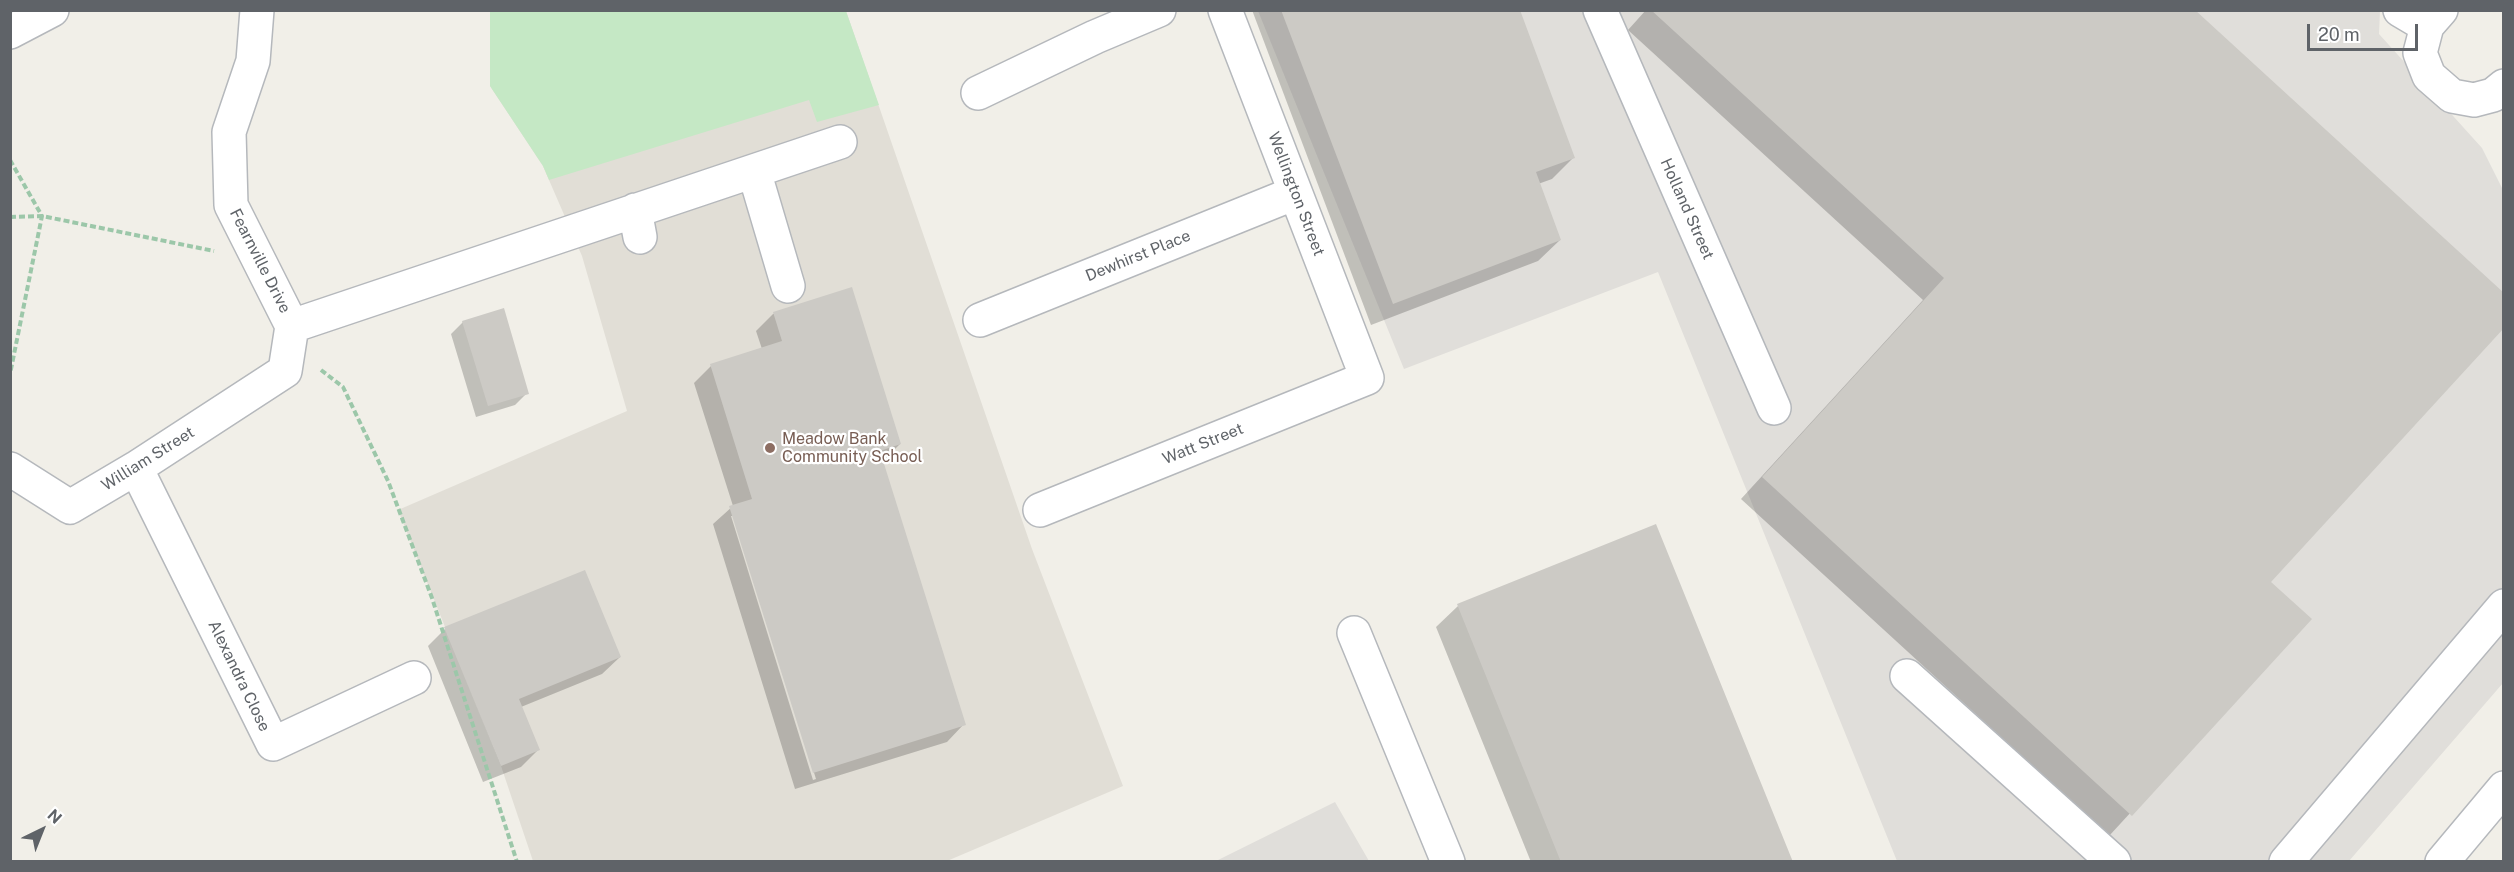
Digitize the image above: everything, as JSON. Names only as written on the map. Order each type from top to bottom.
[{"type":"street","points":[[10,33],[52,10]]},
{"type":"street","name":"Fearnville Drive","points":[[257,10],[253,62],[229,132],[231,205],[292,326],[285,371]]},
{"type":"street","points":[[978,93],[1095,37],[1158,10]]},
{"type":"street","name":"Wellington Street","points":[[1225,10],[1367,378]]},
{"type":"street","name":"Holland Street","points":[[1600,10],[1774,408]]},
{"type":"street","points":[[2423,16],[2420,53],[2429,76],[2452,96],[2474,100],[2500,100]]},
{"type":"street","points":[[292,326],[638,224],[754,171],[840,142]]},
{"type":"street","points":[[754,171],[788,286]]},
{"type":"street","name":"Dewhirst Place","points":[[980,320],[1295,193]]},
{"type":"street","name":"William Street","points":[[10,469],[70,507],[136,468],[285,371]]},
{"type":"street","name":"Watt Street","points":[[1040,510],[1367,378]]},
{"type":"street","name":"Alexandra Close","points":[[136,468],[273,744],[414,678]]},
{"type":"street","points":[[2286,861],[2504,606]]},
{"type":"street","points":[[1354,633],[1448,861]]},
{"type":"street","points":[[1907,676],[2114,861]]},
{"type":"street","points":[[2442,861],[2504,788]]},
{"type":"path","points":[[10,160],[42,216],[10,374]]},
{"type":"path","points":[[10,217],[42,216],[259,260]]},
{"type":"path","points":[[285,371],[321,370],[343,387],[388,481],[432,598],[517,861]]},
{"type":"shaded area","name":"Meadow Bank Community School","points":[[490,11],[846,11],[1032,549],[1123,786],[947,861],[533,861],[501,766],[398,510],[627,411],[582,256],[543,166],[490,86]]},
{"type":"shaded area","points":[[1258,11],[2380,11],[2379,34],[2482,148],[2503,190],[2503,683],[2349,861],[1897,861],[1658,272],[1404,369]]},
{"type":"shaded area","points":[[1335,802],[1369,861],[1216,861]]},
{"type":"green space","points":[[490,11],[846,11],[879,105],[817,122],[809,100],[549,180],[543,166],[490,86]]},
{"type":"building","points":[[1281,10],[1520,10],[1575,158],[1536,172],[1561,240],[1393,304]]},
{"type":"building","points":[[1651,10],[2195,10],[2504,293],[2504,328],[2271,582],[2312,619],[2132,816],[1762,477],[1944,278]]},
{"type":"building","points":[[852,287],[901,444],[880,451],[966,725],[813,773],[729,506],[752,499],[710,364],[782,341],[773,312]]},
{"type":"building","points":[[504,308],[529,394],[488,406],[462,321]]},
{"type":"building","points":[[1656,524],[1793,862],[1561,862],[1457,604]]},
{"type":"building","points":[[585,570],[621,657],[519,699],[540,750],[501,766],[444,627]]},
{"type":"place","name":"Meadow Bank Community School","points":[[770,448]]}]
